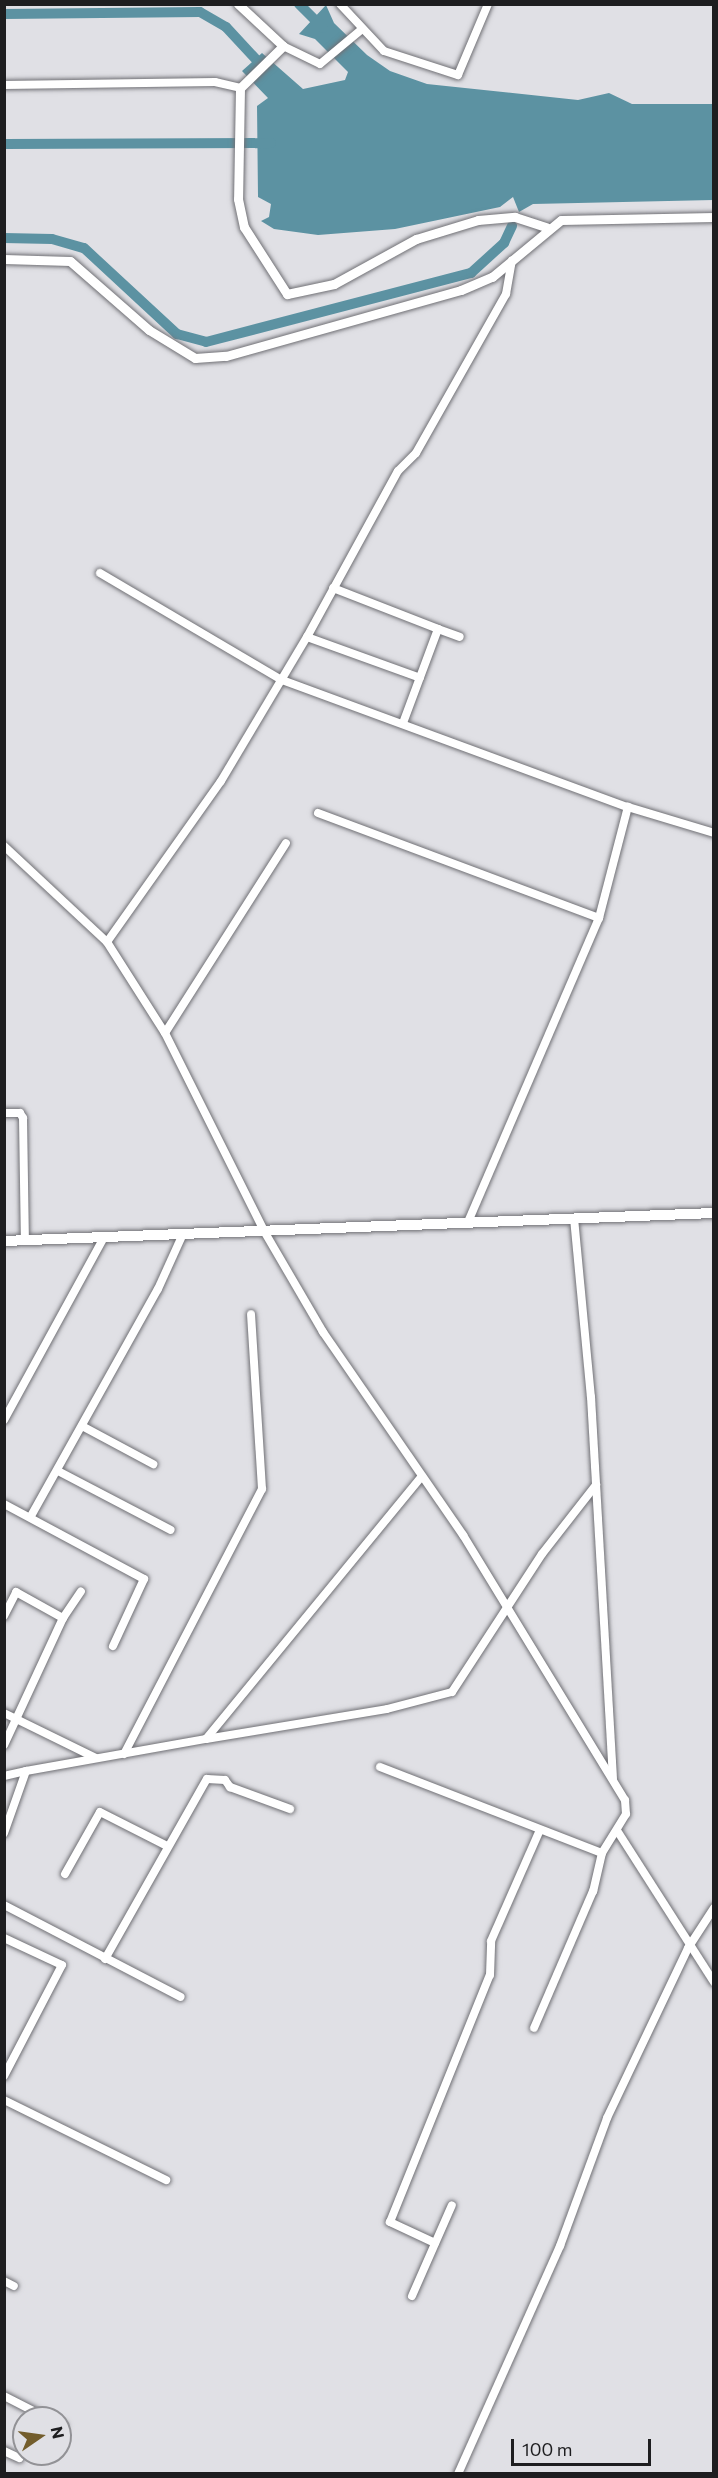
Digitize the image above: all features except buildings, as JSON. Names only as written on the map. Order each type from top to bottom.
[{"type":"main road","points":[[4,1241],[714,1213]]},
{"type":"street","points":[[238,4],[283,46],[311,64],[330,59],[358,32]]},
{"type":"street","points":[[340,4],[358,32],[405,61],[458,75],[488,4]]},
{"type":"street","points":[[283,46],[240,88],[238,104],[239,215],[278,287],[302,294],[334,284],[416,239],[478,220],[515,217],[546,227]]},
{"type":"street","points":[[4,85],[214,81],[240,88]]},
{"type":"street","points":[[4,259],[70,261],[149,330],[195,358],[226,356],[461,290],[512,261],[546,227],[581,218],[714,217]]},
{"type":"street","points":[[107,942],[221,781],[282,680],[333,588],[506,294],[512,261]]},
{"type":"street","points":[[100,573],[282,680],[628,807],[714,833]]},
{"type":"street","points":[[333,588],[460,637]]},
{"type":"street","points":[[403,723],[438,629]]},
{"type":"street","points":[[307,637],[420,678]]},
{"type":"street","points":[[468,1222],[599,918],[628,807]]},
{"type":"street","points":[[318,813],[599,918]]},
{"type":"street","points":[[165,1033],[286,843]]},
{"type":"street","points":[[4,846],[107,942],[165,1033],[264,1231],[323,1332],[422,1476],[625,1800],[618,1832],[603,1853],[592,1891],[534,2028]]},
{"type":"street","points":[[4,1113],[20,1113],[23,1118],[25,1240]]},
{"type":"street","points":[[574,1218],[596,1485],[613,1780]]},
{"type":"street","points":[[31,1516],[158,1289],[183,1234]]},
{"type":"street","points":[[4,1420],[104,1237]]},
{"type":"street","points":[[124,1754],[262,1489],[251,1314]]},
{"type":"street","points":[[82,1426],[153,1464]]},
{"type":"street","points":[[58,1471],[171,1530]]},
{"type":"street","points":[[206,1739],[422,1476]]},
{"type":"street","points":[[4,1776],[96,1758],[387,1709],[452,1692],[508,1610],[542,1554],[596,1485]]},
{"type":"street","points":[[4,1504],[31,1516],[144,1579],[113,1646]]},
{"type":"street","points":[[4,1745],[63,1618],[81,1591]]},
{"type":"street","points":[[4,1616],[16,1592],[63,1618]]},
{"type":"street","points":[[4,1713],[96,1758]]},
{"type":"street","points":[[380,1767],[539,1832],[603,1853]]},
{"type":"street","points":[[4,1833],[26,1771]]},
{"type":"street","points":[[105,1959],[207,1779],[225,1780],[290,1809]]},
{"type":"street","points":[[65,1874],[100,1812],[167,1846]]},
{"type":"street","points":[[435,2242],[390,2222],[490,1974],[491,1941],[539,1832]]},
{"type":"street","points":[[618,1832],[714,1982]]},
{"type":"street","points":[[4,1905],[181,1997]]},
{"type":"street","points":[[458,2474],[560,2246],[607,2118],[690,1945],[714,1908]]},
{"type":"street","points":[[4,1938],[62,1965],[4,2076]]},
{"type":"street","points":[[4,2100],[166,2180]]},
{"type":"street","points":[[412,2296],[452,2205]]},
{"type":"street","points":[[4,2281],[14,2286]]},
{"type":"street","points":[[4,2396],[24,2406]]},
{"type":"water","points":[[326,5],[334,23],[367,55],[390,71],[427,84],[578,100],[609,93],[632,104],[713,104],[713,200],[533,204],[519,212],[513,197],[500,207],[395,229],[318,235],[274,229],[261,221],[269,217],[271,204],[258,197],[257,106],[268,98],[242,71],[262,53],[303,89],[345,80],[348,72],[315,39],[299,34]]},
{"type":"waterway","points":[[299,4],[323,28]]},
{"type":"waterway","points":[[4,14],[200,12],[226,27],[265,69]]},
{"type":"waterway","points":[[4,144],[271,143]]},
{"type":"waterway","points":[[4,238],[52,239],[84,248],[177,334],[206,342],[471,273],[504,243],[512,226]]}]
